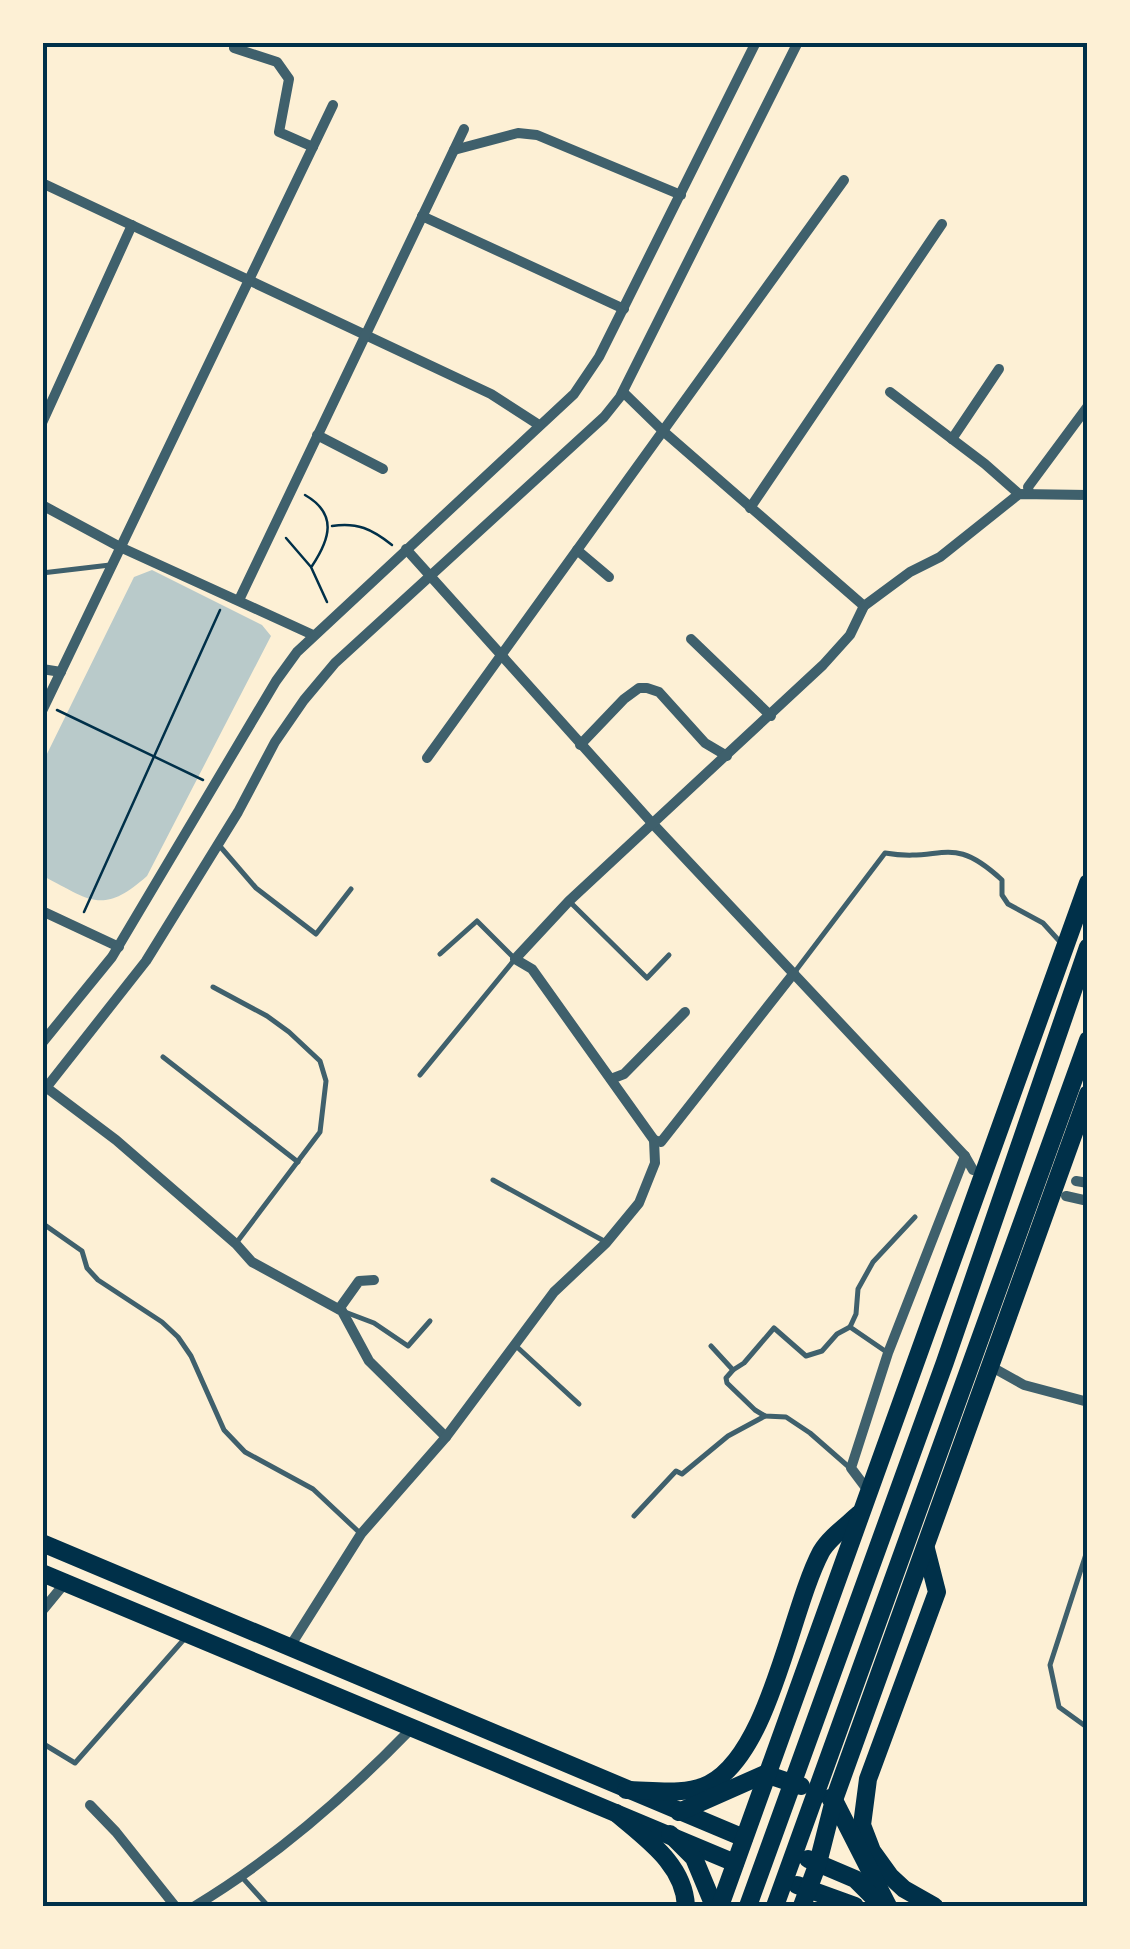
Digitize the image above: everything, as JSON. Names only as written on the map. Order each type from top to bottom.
[{"type":"main road","points":[[717,1906],[1088,883]]},
{"type":"main road","points":[[748,1906],[945,1362],[1088,947]]},
{"type":"main road","points":[[774,1906],[1088,1040]]},
{"type":"main road","points":[[805,1898],[834,1800],[1088,1094]]},
{"type":"main road","points":[[906,1393],[989,1237]]},
{"type":"main road","points":[[990,1366],[1007,1259]]},
{"type":"main road","points":[[626,1790],[694,1789],[709,1784],[732,1765],[764,1708],[822,1550],[862,1511]]},
{"type":"main road","points":[[42,1543],[679,1812],[818,1862],[855,1880],[885,1906]]},
{"type":"main road","points":[[926,1548],[936,1592],[868,1779],[862,1825],[872,1851],[890,1876],[934,1906]]},
{"type":"main road","points":[[42,1574],[736,1862],[805,1898],[856,1906]]},
{"type":"main road","points":[[679,1812],[766,1774],[834,1800],[885,1906]]},
{"type":"main road","points":[[616,1814],[660,1850],[676,1872],[686,1906]]},
{"type":"main road","points":[[670,1834],[694,1858],[717,1906]]},
{"type":"street","points":[[259,56],[264,42]]},
{"type":"street","points":[[42,1043],[119,947],[276,681],[313,635],[574,394],[600,358],[756,42]]},
{"type":"street","points":[[446,1436],[369,1360],[340,1310],[252,1262],[116,1140],[44,1091],[138,973],[304,700],[335,663],[604,417],[623,392],[798,42]]},
{"type":"street","points":[[234,48],[277,62],[290,79],[279,132],[313,146]]},
{"type":"street","points":[[44,708],[333,105]]},
{"type":"street","points":[[239,600],[464,129]]},
{"type":"street","points":[[454,150],[518,134],[537,136],[681,195]]},
{"type":"street","points":[[427,758],[844,180]]},
{"type":"street","points":[[42,183],[491,394],[539,426]]},
{"type":"street","points":[[422,216],[624,308]]},
{"type":"street","points":[[750,508],[942,224]]},
{"type":"street","points":[[42,422],[132,225]]},
{"type":"street","points":[[952,440],[1000,370]]},
{"type":"street","points":[[623,392],[864,606]]},
{"type":"street","points":[[890,392],[1024,493],[1088,495]]},
{"type":"street","points":[[289,1648],[361,1534],[446,1436],[554,1292],[606,1243],[639,1203],[655,1163],[654,1140],[532,969],[515,958],[569,901],[771,716],[850,634],[864,606],[910,572],[940,557],[1024,493],[1088,406]]},
{"type":"street","points":[[317,435],[383,469]]},
{"type":"street","points":[[42,505],[120,548],[313,635]]},
{"type":"street","points":[[577,550],[609,577]]},
{"type":"street","points":[[404,551],[431,575],[580,745],[973,1170]]},
{"type":"street","points":[[692,639],[771,716]]},
{"type":"street","points":[[42,669],[61,672]]},
{"type":"street","points":[[580,745],[624,699],[639,688],[648,688],[660,692],[705,743],[727,756]]},
{"type":"street","points":[[42,911],[119,947]]},
{"type":"street","points":[[654,1140],[661,1142],[794,974]]},
{"type":"street","points":[[611,1079],[624,1074],[685,1012]]},
{"type":"street","points":[[964,1156],[978,1152]]},
{"type":"street","points":[[869,1492],[851,1468],[888,1353],[964,1156]]},
{"type":"street","points":[[1066,1196],[1088,1200]]},
{"type":"street","points":[[340,1310],[359,1281],[374,1280]]},
{"type":"street","points":[[990,1366],[1024,1384],[1088,1402]]},
{"type":"street","points":[[42,1611],[65,1583]]},
{"type":"street","points":[[195,1906],[242,1876],[327,1811],[412,1729]]},
{"type":"street","points":[[90,1805],[175,1906]]},
{"type":"lane","points":[[42,573],[113,564]]},
{"type":"lane","points":[[218,844],[256,888],[316,934],[351,890]]},
{"type":"lane","points":[[794,974],[885,853],[913,858],[954,850],[980,860],[1002,880],[1002,896],[1008,904],[1043,923],[1064,946]]},
{"type":"lane","points":[[569,901],[648,978],[669,956]]},
{"type":"lane","points":[[420,1075],[515,958],[476,921],[440,954]]},
{"type":"lane","points":[[213,987],[267,1016],[320,1061],[326,1082],[320,1132],[236,1244]]},
{"type":"lane","points":[[163,1056],[298,1162]]},
{"type":"lane","points":[[493,1180],[606,1243]]},
{"type":"lane","points":[[765,1416],[726,1378],[774,1328],[806,1356],[822,1351],[836,1334],[850,1327],[856,1314],[858,1289],[873,1262],[915,1216]]},
{"type":"lane","points":[[42,1223],[82,1251],[87,1268],[98,1280],[162,1322],[178,1338],[191,1356],[224,1430],[244,1452],[313,1490],[361,1534]]},
{"type":"lane","points":[[340,1310],[374,1323],[408,1346],[430,1321]]},
{"type":"lane","points":[[850,1327],[888,1353]]},
{"type":"lane","points":[[516,1346],[578,1404]]},
{"type":"lane","points":[[711,1346],[733,1370]]},
{"type":"lane","points":[[634,1516],[676,1471],[682,1474],[728,1436],[765,1416],[786,1417],[851,1468]]},
{"type":"lane","points":[[1088,1548],[1050,1665],[1059,1706],[1088,1728]]},
{"type":"lane","points":[[42,1743],[76,1763],[188,1635]]},
{"type":"lane","points":[[242,1876],[268,1906]]},
{"type":"path","points":[[291,490],[316,501],[327,514],[330,526],[324,548],[311,568]]},
{"type":"path","points":[[330,526],[366,527],[404,551]]},
{"type":"path","points":[[272,530],[290,540],[311,568],[334,616]]},
{"type":"path","points":[[77,928],[227,594]]},
{"type":"path","points":[[44,708],[214,785]]},
{"type":"shaded area","points":[[152,570],[262,625],[271,636],[147,876],[118,896],[96,900],[43,876],[42,764],[134,577]]}]
